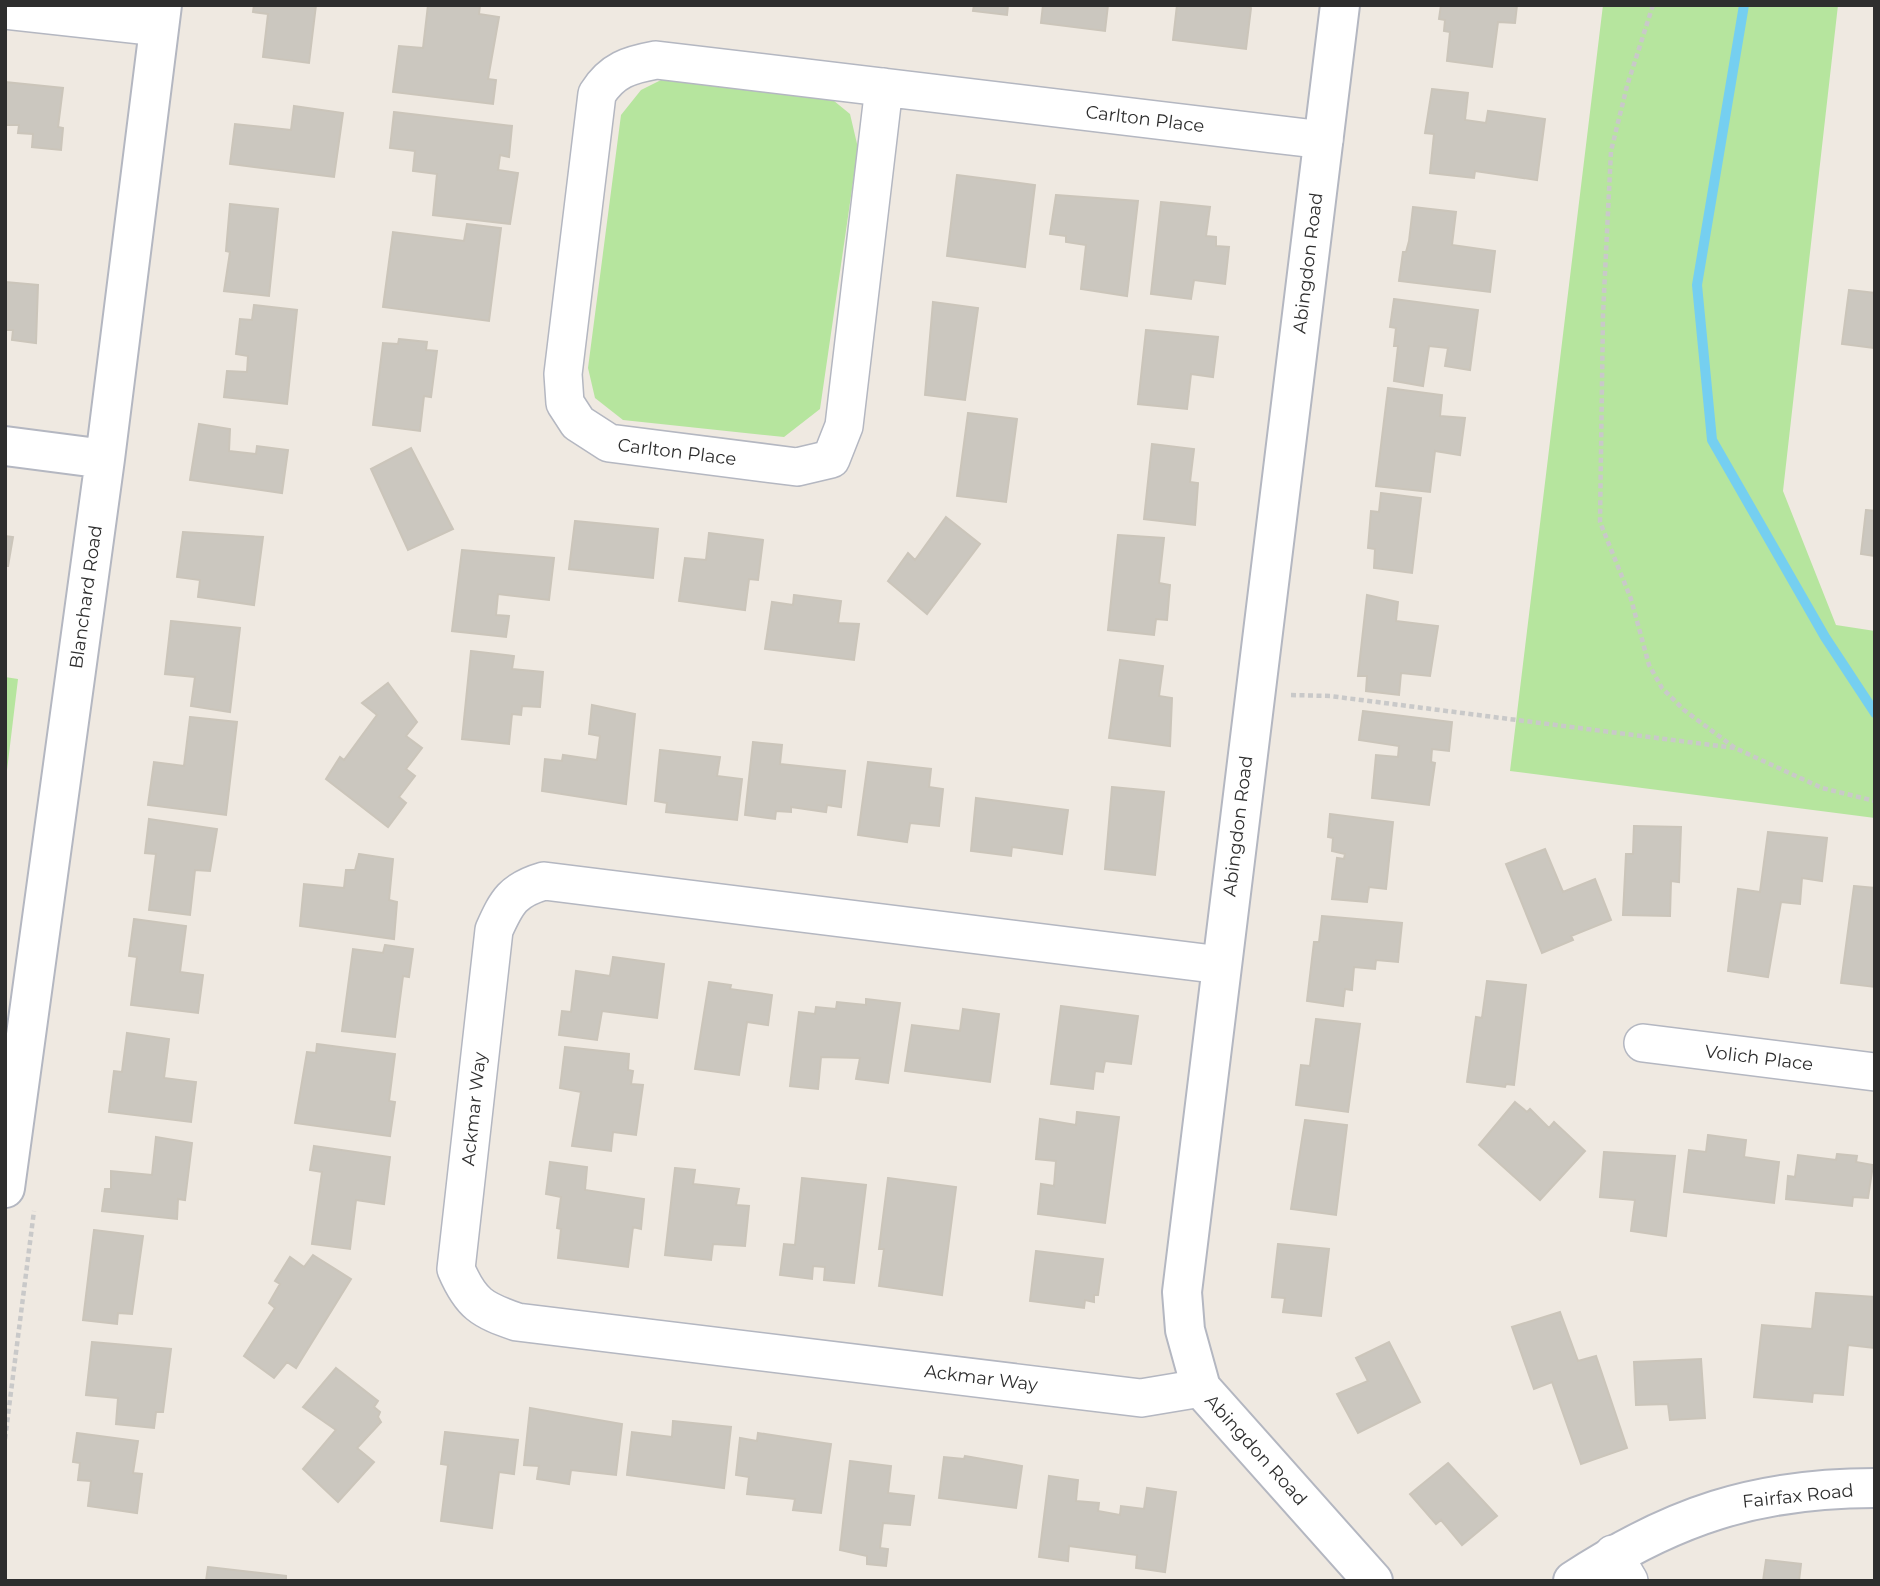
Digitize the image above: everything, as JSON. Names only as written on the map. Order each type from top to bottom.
[{"type":"street","name":"Abingdon Road","points":[[1340,5],[1182,1292],[1185,1330],[1201,1388],[1373,1581]]},
{"type":"street","points":[[5,9],[161,16]]},
{"type":"street","name":"Blanchard Road","points":[[5,1188],[105,459],[161,16]]},
{"type":"street","name":"Carlton Place","points":[[884,88],[844,426],[831,459],[797,467],[609,443],[578,423],[565,403],[563,374],[597,94],[608,77],[629,65],[656,60],[1324,141]]},
{"type":"street","points":[[5,446],[105,459]]},
{"type":"street","name":"Ackmar Way","points":[[1201,1388],[1141,1398],[517,1322],[487,1312],[467,1294],[456,1269],[495,930],[506,905],[522,888],[544,881],[1221,965]]},
{"type":"street","name":"Volich Place","points":[[1643,1044],[1875,1072]]},
{"type":"street","name":"Fairfax Road","points":[[1573,1581],[1621,1567],[1679,1521],[1733,1503],[1794,1492],[1875,1488]]},
{"type":"path","points":[[1653,5],[1627,86],[1611,151],[1603,314],[1600,523],[1631,598],[1649,665],[1662,688],[1684,710],[1735,748],[1822,788],[1875,801]]},
{"type":"path","points":[[1280,696],[1330,696],[1735,748]]},
{"type":"green space","points":[[1603,5],[1838,5],[1783,491],[1836,625],[1875,631],[1875,818],[1510,771]]},
{"type":"green space","points":[[667,77],[828,96],[850,114],[858,148],[820,409],[784,437],[623,420],[595,398],[588,368],[621,115],[641,90]]},
{"type":"green space","points":[[5,677],[18,679],[5,787]]},
{"type":"building","points":[[254,5],[316,5],[309,63],[263,57],[268,14],[253,12]]},
{"type":"building","points":[[428,5],[480,5],[479,14],[499,17],[488,79],[496,80],[493,104],[393,92],[399,46],[423,48]]},
{"type":"building","points":[[974,5],[1008,5],[1007,15],[973,11]]},
{"type":"building","points":[[1043,5],[1108,5],[1105,31],[1041,23]]},
{"type":"building","points":[[1177,5],[1244,5],[1251,8],[1246,49],[1173,40]]},
{"type":"building","points":[[1441,5],[1517,5],[1515,23],[1498,22],[1492,67],[1447,61],[1450,32],[1444,31],[1445,20],[1439,19]]},
{"type":"building","points":[[5,82],[63,88],[58,127],[63,128],[61,150],[32,147],[33,134],[18,133],[19,125],[5,125]]},
{"type":"building","points":[[1432,89],[1468,93],[1465,120],[1486,123],[1488,111],[1545,119],[1537,180],[1475,171],[1474,178],[1430,173],[1434,134],[1425,133]]},
{"type":"building","points":[[294,106],[343,113],[334,177],[230,164],[235,124],[291,130]]},
{"type":"building","points":[[394,112],[512,126],[509,157],[500,155],[498,170],[518,173],[510,224],[433,215],[437,174],[413,171],[415,151],[390,148]]},
{"type":"building","points":[[957,175],[1035,185],[1025,267],[947,256]]},
{"type":"building","points":[[1056,195],[1138,201],[1127,296],[1081,289],[1086,245],[1066,242],[1066,236],[1050,234]]},
{"type":"building","points":[[1161,202],[1210,207],[1206,236],[1216,237],[1216,246],[1229,247],[1225,284],[1194,280],[1191,299],[1151,294]]},
{"type":"building","points":[[230,204],[278,209],[269,296],[224,291],[230,252],[226,251]]},
{"type":"building","points":[[1413,207],[1456,212],[1452,245],[1495,251],[1490,292],[1399,281],[1403,252],[1406,252],[1409,241]]},
{"type":"building","points":[[467,224],[501,228],[489,321],[383,307],[393,232],[464,241]]},
{"type":"building","points":[[5,282],[38,285],[36,343],[12,340],[13,330],[5,330]]},
{"type":"building","points":[[1849,290],[1875,293],[1875,348],[1842,344]]},
{"type":"building","points":[[1394,299],[1478,310],[1470,370],[1445,366],[1448,348],[1429,346],[1423,386],[1394,381],[1398,346],[1394,346],[1396,328],[1390,327]]},
{"type":"building","points":[[933,302],[978,308],[965,400],[925,395]]},
{"type":"building","points":[[254,305],[297,310],[287,404],[224,397],[227,371],[247,372],[248,356],[236,354],[240,319],[252,320]]},
{"type":"building","points":[[1146,330],[1218,337],[1213,377],[1191,374],[1187,409],[1138,404]]},
{"type":"building","points":[[399,339],[427,342],[426,350],[437,351],[431,397],[424,396],[420,431],[373,425],[383,343],[398,344]]},
{"type":"building","points":[[1388,388],[1442,395],[1440,416],[1465,418],[1460,455],[1435,451],[1430,492],[1376,486]]},
{"type":"building","points":[[968,413],[1017,419],[1006,502],[957,496]]},
{"type":"building","points":[[199,424],[230,429],[229,451],[256,454],[257,446],[288,450],[282,493],[190,480]]},
{"type":"building","points":[[1152,444],[1194,449],[1190,482],[1198,483],[1195,525],[1144,519]]},
{"type":"building","points":[[411,448],[453,529],[408,550],[371,469]]},
{"type":"building","points":[[1381,493],[1421,498],[1412,573],[1374,568],[1375,549],[1368,548],[1371,511],[1379,512]]},
{"type":"building","points":[[1866,510],[1875,511],[1875,556],[1861,554]]},
{"type":"building","points":[[946,517],[980,544],[927,614],[888,581],[908,553],[915,560]]},
{"type":"building","points":[[575,521],[658,529],[653,578],[569,569]]},
{"type":"building","points":[[183,532],[263,537],[254,605],[198,597],[200,580],[177,577]]},
{"type":"building","points":[[709,533],[763,540],[758,580],[749,579],[745,610],[679,601],[685,558],[706,560]]},
{"type":"building","points":[[1118,535],[1164,538],[1159,583],[1170,585],[1167,620],[1156,619],[1154,635],[1108,630]]},
{"type":"building","points":[[5,536],[13,537],[8,566],[5,566]]},
{"type":"building","points":[[462,550],[554,558],[549,600],[498,594],[496,615],[509,616],[506,637],[452,631]]},
{"type":"building","points":[[794,595],[841,601],[838,623],[859,624],[854,660],[765,649],[772,602],[793,605]]},
{"type":"building","points":[[1367,595],[1398,602],[1396,621],[1438,626],[1430,676],[1401,673],[1399,695],[1366,691],[1367,676],[1358,676]]},
{"type":"building","points":[[171,621],[240,628],[230,712],[191,706],[195,677],[165,674]]},
{"type":"building","points":[[471,651],[514,656],[512,669],[543,672],[540,707],[522,706],[521,715],[512,714],[509,744],[462,739]]},
{"type":"building","points":[[1120,660],[1163,666],[1159,696],[1172,698],[1170,746],[1109,738]]},
{"type":"building","points":[[388,683],[417,722],[406,736],[422,748],[406,769],[415,776],[399,797],[406,803],[388,827],[326,779],[340,757],[344,760],[377,715],[362,703]]},
{"type":"building","points":[[592,705],[635,714],[626,804],[542,791],[545,759],[562,761],[563,755],[597,760],[600,736],[589,734]]},
{"type":"building","points":[[1363,711],[1452,722],[1449,751],[1432,749],[1431,762],[1435,763],[1429,805],[1372,798],[1376,755],[1398,757],[1399,746],[1359,740]]},
{"type":"building","points":[[190,717],[237,722],[226,815],[148,805],[154,762],[184,766]]},
{"type":"building","points":[[753,742],[782,745],[780,764],[845,771],[841,807],[827,805],[826,812],[791,807],[791,812],[776,811],[775,819],[745,815]]},
{"type":"building","points":[[660,750],[720,757],[717,776],[742,779],[737,820],[666,812],[667,803],[655,801]]},
{"type":"building","points":[[868,762],[931,769],[929,787],[943,789],[939,826],[910,823],[907,842],[858,835]]},
{"type":"building","points":[[1112,787],[1164,792],[1155,875],[1105,869]]},
{"type":"building","points":[[976,798],[1068,810],[1062,854],[1012,847],[1011,856],[971,851]]},
{"type":"building","points":[[1330,814],[1393,822],[1386,889],[1369,887],[1367,902],[1332,899],[1337,858],[1344,859],[1345,854],[1332,851],[1333,838],[1328,837]]},
{"type":"building","points":[[149,819],[217,829],[210,871],[195,870],[190,915],[149,910],[156,854],[145,853]]},
{"type":"building","points":[[1634,826],[1681,827],[1679,882],[1671,881],[1670,916],[1623,915],[1626,854],[1633,854]]},
{"type":"building","points":[[1768,832],[1827,838],[1822,881],[1802,878],[1800,904],[1781,902],[1768,977],[1728,971],[1738,889],[1760,892]]},
{"type":"building","points":[[1545,849],[1563,892],[1595,879],[1611,920],[1571,936],[1573,940],[1542,953],[1506,864]]},
{"type":"building","points":[[359,854],[393,859],[389,900],[397,902],[394,939],[300,926],[304,884],[344,888],[346,870],[355,870]]},
{"type":"building","points":[[1854,886],[1875,888],[1875,987],[1841,983]]},
{"type":"building","points":[[1322,916],[1402,923],[1398,962],[1376,960],[1375,969],[1354,967],[1352,990],[1345,989],[1343,1006],[1307,1001],[1314,942],[1319,942]]},
{"type":"building","points":[[134,919],[186,926],[180,972],[203,975],[198,1013],[131,1005],[137,957],[129,956]]},
{"type":"building","points":[[385,945],[413,949],[409,977],[403,976],[395,1037],[342,1031],[353,949],[383,953]]},
{"type":"building","points":[[613,957],[664,964],[657,1018],[602,1011],[597,1040],[559,1035],[562,1011],[571,1012],[576,971],[610,976]]},
{"type":"building","points":[[1487,981],[1526,985],[1514,1085],[1506,1084],[1505,1087],[1467,1082],[1476,1017],[1482,1018]]},
{"type":"building","points":[[709,982],[731,985],[730,989],[772,995],[768,1025],[747,1022],[739,1075],[695,1069]]},
{"type":"building","points":[[866,999],[900,1003],[888,1083],[856,1079],[860,1058],[821,1057],[818,1089],[790,1086],[799,1012],[815,1014],[816,1007],[836,1009],[837,1002],[866,1005]]},
{"type":"building","points":[[1061,1006],[1138,1016],[1131,1064],[1105,1061],[1103,1072],[1095,1071],[1093,1089],[1051,1084]]},
{"type":"building","points":[[963,1009],[999,1014],[990,1082],[905,1071],[912,1025],[960,1031]]},
{"type":"building","points":[[1316,1019],[1360,1024],[1348,1112],[1296,1105],[1301,1065],[1310,1066]]},
{"type":"building","points":[[127,1033],[169,1039],[164,1078],[196,1082],[191,1122],[109,1112],[114,1071],[122,1072]]},
{"type":"building","points":[[317,1044],[395,1054],[389,1101],[395,1102],[390,1136],[295,1123],[307,1052],[316,1053]]},
{"type":"building","points":[[565,1047],[629,1054],[628,1070],[633,1071],[631,1084],[643,1085],[636,1135],[613,1132],[611,1151],[572,1146],[581,1092],[560,1088]]},
{"type":"building","points":[[1515,1102],[1527,1112],[1530,1109],[1549,1128],[1554,1122],[1585,1151],[1540,1200],[1479,1145]]},
{"type":"building","points":[[1077,1112],[1119,1117],[1105,1223],[1038,1214],[1041,1184],[1054,1186],[1056,1161],[1036,1159],[1040,1119],[1076,1125]]},
{"type":"building","points":[[1305,1120],[1347,1125],[1336,1215],[1291,1209]]},
{"type":"building","points":[[1708,1135],[1746,1140],[1744,1157],[1779,1162],[1774,1203],[1684,1192],[1689,1150],[1706,1152]]},
{"type":"building","points":[[156,1137],[192,1143],[185,1200],[178,1199],[177,1219],[102,1211],[105,1189],[111,1189],[111,1171],[152,1175]]},
{"type":"building","points":[[314,1146],[390,1157],[384,1204],[356,1200],[350,1249],[312,1244],[322,1172],[310,1170]]},
{"type":"building","points":[[1604,1152],[1675,1156],[1666,1236],[1631,1231],[1635,1200],[1600,1197]]},
{"type":"building","points":[[1837,1154],[1857,1156],[1856,1162],[1873,1165],[1868,1198],[1853,1197],[1852,1206],[1786,1199],[1788,1176],[1795,1177],[1798,1155],[1836,1160]]},
{"type":"building","points":[[550,1162],[587,1167],[585,1190],[644,1199],[641,1229],[633,1227],[628,1267],[558,1258],[561,1229],[557,1228],[561,1197],[546,1194]]},
{"type":"building","points":[[675,1168],[695,1170],[693,1184],[739,1189],[736,1205],[749,1206],[745,1246],[713,1244],[711,1260],[665,1255]]},
{"type":"building","points":[[802,1178],[866,1185],[854,1283],[824,1280],[825,1267],[813,1266],[812,1279],[780,1275],[784,1244],[795,1245]]},
{"type":"building","points":[[888,1178],[956,1187],[942,1295],[879,1286],[884,1249],[879,1249]]},
{"type":"building","points":[[94,1230],[143,1236],[132,1314],[118,1313],[117,1324],[83,1320]]},
{"type":"building","points":[[1278,1244],[1329,1249],[1321,1316],[1283,1312],[1285,1298],[1272,1297]]},
{"type":"building","points":[[1036,1251],[1103,1259],[1098,1295],[1094,1295],[1094,1302],[1085,1300],[1084,1308],[1030,1301]]},
{"type":"building","points":[[313,1255],[351,1279],[296,1368],[287,1362],[274,1378],[244,1356],[275,1308],[269,1303],[280,1284],[275,1281],[290,1257],[304,1267]]},
{"type":"building","points":[[1816,1293],[1875,1297],[1874,1348],[1848,1345],[1843,1395],[1813,1393],[1812,1402],[1754,1397],[1762,1325],[1812,1329]]},
{"type":"building","points":[[1560,1312],[1578,1361],[1596,1356],[1627,1448],[1581,1464],[1552,1382],[1534,1389],[1512,1327]]},
{"type":"building","points":[[92,1342],[171,1349],[163,1412],[156,1412],[154,1428],[116,1424],[118,1398],[86,1395]]},
{"type":"building","points":[[1389,1342],[1420,1402],[1358,1433],[1337,1394],[1368,1381],[1356,1358]]},
{"type":"building","points":[[1701,1359],[1705,1418],[1670,1420],[1668,1404],[1636,1405],[1634,1362]]},
{"type":"building","points":[[336,1368],[378,1401],[374,1407],[380,1412],[378,1417],[381,1422],[357,1448],[374,1462],[338,1502],[303,1469],[336,1430],[303,1407]]},
{"type":"building","points":[[530,1408],[622,1424],[616,1475],[571,1470],[569,1484],[537,1479],[539,1466],[524,1465]]},
{"type":"building","points":[[673,1421],[731,1427],[724,1488],[627,1475],[632,1432],[672,1437]]},
{"type":"building","points":[[445,1432],[518,1440],[514,1474],[499,1472],[492,1528],[441,1521],[448,1465],[441,1464]]},
{"type":"building","points":[[77,1433],[138,1441],[133,1473],[142,1474],[137,1513],[88,1506],[91,1481],[78,1480],[80,1463],[73,1462]]},
{"type":"building","points":[[758,1433],[831,1444],[821,1513],[793,1510],[795,1499],[747,1494],[749,1477],[736,1475],[740,1438],[757,1441]]},
{"type":"building","points":[[965,1456],[1022,1466],[1016,1508],[939,1498],[944,1457],[964,1459]]},
{"type":"building","points":[[850,1461],[891,1466],[888,1493],[914,1496],[910,1525],[883,1523],[880,1548],[888,1549],[886,1566],[867,1564],[867,1556],[840,1550]]},
{"type":"building","points":[[1448,1463],[1497,1516],[1462,1545],[1441,1520],[1436,1524],[1410,1494]]},
{"type":"building","points":[[1049,1476],[1078,1480],[1076,1501],[1099,1503],[1098,1511],[1120,1515],[1121,1506],[1144,1509],[1147,1488],[1176,1492],[1165,1572],[1136,1568],[1137,1555],[1069,1546],[1068,1561],[1039,1557]]},
{"type":"building","points":[[1766,1560],[1801,1564],[1799,1581],[1763,1581]]},
{"type":"building","points":[[208,1567],[286,1576],[286,1581],[206,1581]]},
{"type":"waterway","points":[[1744,5],[1697,285],[1712,440],[1825,637],[1875,713]]}]
